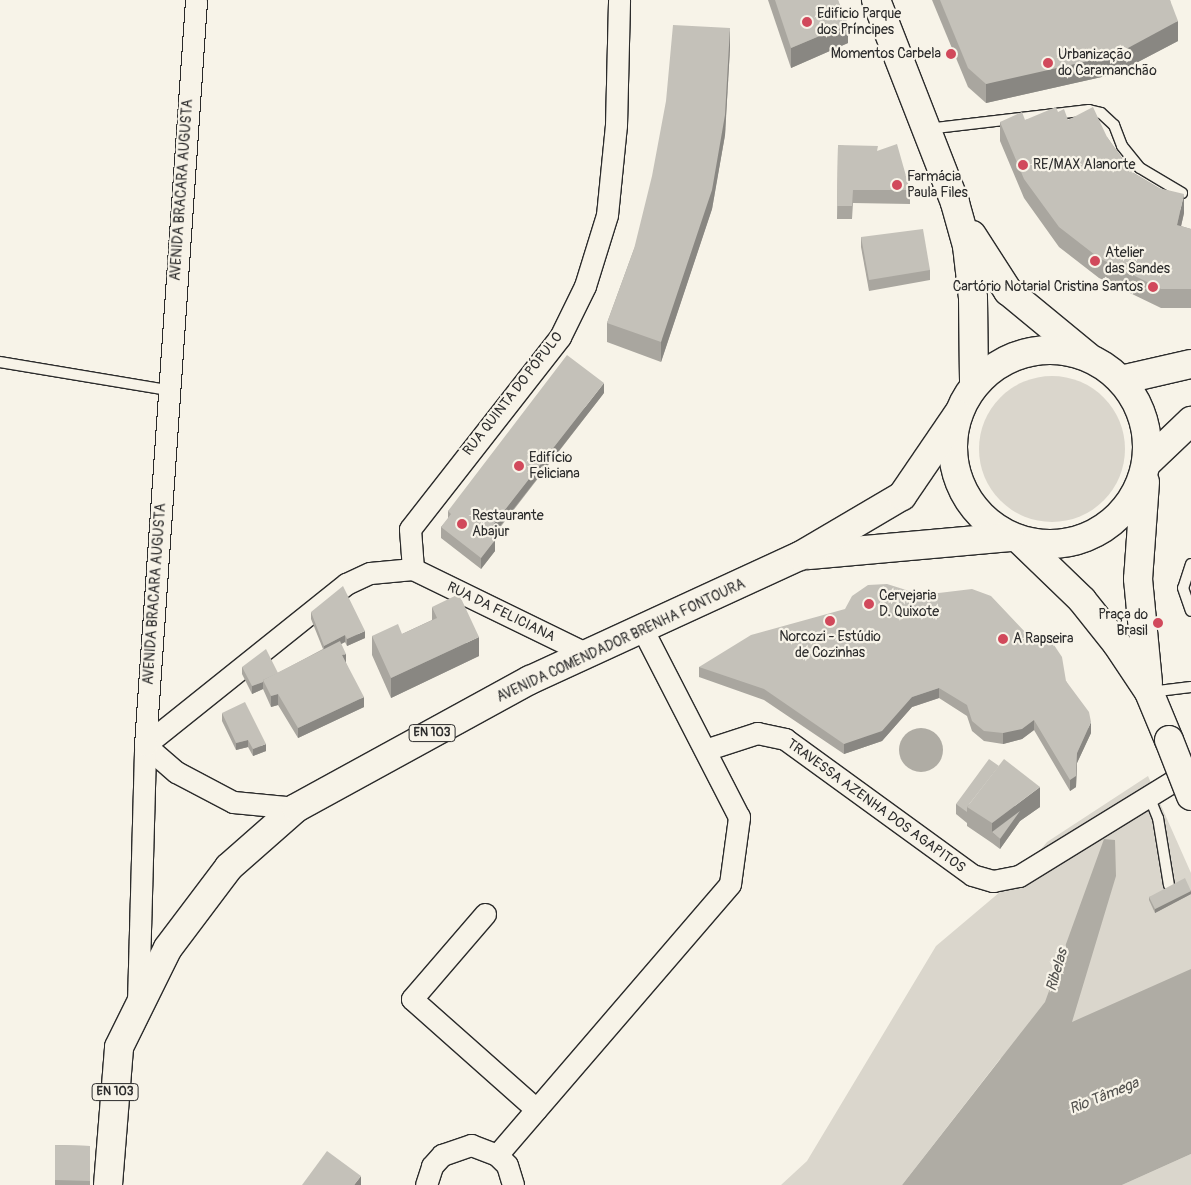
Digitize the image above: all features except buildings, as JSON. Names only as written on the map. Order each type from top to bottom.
[{"type":"main road","points":[[876,0],[955,203],[1000,282],[1088,357],[1121,380],[1142,414],[1147,433],[1138,579],[1150,692]]},
{"type":"main road","points":[[955,203],[971,275],[974,386]]},
{"type":"main road","points":[[1088,357],[1057,350],[1026,353],[998,365],[974,386],[958,414],[952,443],[963,490],[986,521],[1016,539],[1082,600],[1150,692],[1191,796]]},
{"type":"main road","points":[[1121,380],[1191,364]]},
{"type":"main road","name":"AVENIDA COMENDADOR BRENHA FONTOURA","points":[[138,1002],[168,948],[229,867],[296,808],[530,680],[589,656],[800,556],[902,496],[958,414]]},
{"type":"main road","points":[[1016,539],[1053,545],[1084,539],[1112,524],[1133,500],[1146,468],[1191,421]]},
{"type":"main road","name":"AVENIDA COMENDADOR BRENHA FONTOURA","points":[[800,556],[1016,539]]},
{"type":"main road","name":"AVENIDA BRACARA AUGUSTA","points":[[108,1185],[119,1047],[138,1002]]},
{"type":"street","name":"AVENIDA BRACARA AUGUSTA","points":[[138,1002],[145,745],[196,0]]},
{"type":"street","name":"RUA QUINTA DO PÓPULO","points":[[413,570],[408,550],[410,529],[560,337],[585,286],[607,215],[616,125],[619,0]]},
{"type":"street","name":"RUA DA FELICIANA","points":[[413,570],[589,656]]},
{"type":"street","points":[[296,808],[233,802],[176,772],[145,745],[346,584],[370,573],[413,570]]},
{"type":"street","points":[[497,1155],[730,884],[739,817],[643,630]]},
{"type":"street","name":"TRAVESSA AZENHA DOS AGAPITOS","points":[[705,750],[757,733],[784,739],[972,875],[993,881],[1019,876],[1155,793]]},
{"type":"street","points":[[1155,793],[1191,770]]},
{"type":"street","points":[[485,914],[412,999],[536,1109]]},
{"type":"street","points":[[426,1185],[432,1166],[456,1148],[471,1145],[497,1155],[507,1165],[513,1185]]},
{"type":"lane","points":[[926,129],[1089,110],[1101,113],[1114,126],[1122,146],[1140,168],[1182,193]]},
{"type":"lane","points":[[0,362],[168,390]]},
{"type":"lane","points":[[1191,564],[1183,588],[1191,611]]},
{"type":"lane","points":[[1150,692],[1191,687]]},
{"type":"lane","points":[[1155,793],[1169,885]]},
{"type":"shaded area","points":[[1052,376],[1080,381],[1104,397],[1120,421],[1125,449],[1120,477],[1104,501],[1080,517],[1052,522],[1024,517],[1000,501],[984,477],[979,449],[984,421],[1000,397],[1024,381]]},
{"type":"shaded area","points":[[1148,776],[1191,873],[1191,970],[1000,1059],[902,1185],[781,1185],[807,1161],[936,946],[1019,876],[1047,842]]},
{"type":"shaded area","points":[[1191,1154],[1191,1185],[1122,1185]]},
{"type":"water","points":[[921,728],[933,732],[939,738],[943,750],[939,762],[933,768],[921,772],[909,768],[903,762],[899,750],[903,738],[909,732]]},
{"type":"water","points":[[1104,839],[1115,840],[1116,876],[1072,1022],[1191,969],[1191,1154],[1122,1185],[902,1185],[1045,1002]]},
{"type":"place","name":"Edificio Parque dos Príncipes","points":[[807,22]]},
{"type":"place","name":"Momentos Carbela","points":[[951,54]]},
{"type":"place","name":"Urbanização do Caramanchão","points":[[1048,63]]},
{"type":"place","name":"RE/MAX Alanorte","points":[[1023,165]]},
{"type":"place","name":"Farmácia Paula Files","points":[[897,185]]},
{"type":"place","name":"Atelier das Sandes","points":[[1095,261]]},
{"type":"place","name":"Cartório Notarial Cristina Santos","points":[[1153,287]]},
{"type":"place","name":"Edifício Feliciana","points":[[519,466]]},
{"type":"place","name":"Restaurante Abajur","points":[[462,524]]},
{"type":"place","name":"Cervejaria D. Quixote","points":[[869,604]]},
{"type":"place","name":"Norcozi - Estúdio de Cozinhas","points":[[830,621]]},
{"type":"place","name":"Praça do Brasil","points":[[1158,623]]},
{"type":"place","name":"A Rapseira","points":[[1003,639]]},
{"type":"water label","name":"Ribelas","points":[[1057,970]]},
{"type":"water label","name":"Rio Tâmega","points":[[1104,1096]]}]
